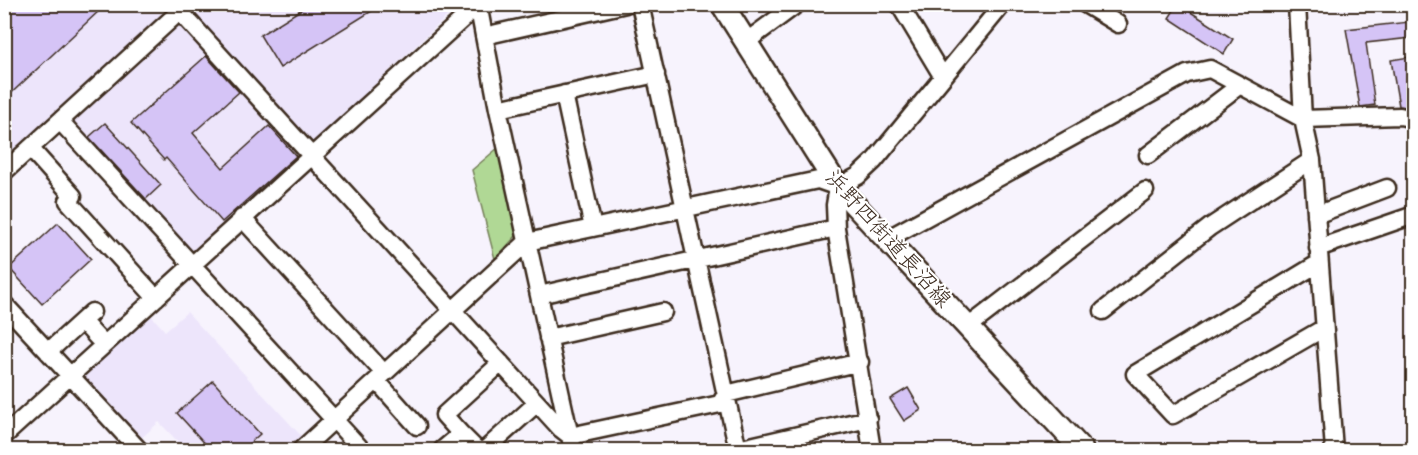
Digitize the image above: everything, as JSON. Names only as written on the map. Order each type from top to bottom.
[{"type":"main road","name":"浜野四街道長沼線","points":[[722,4],[838,187],[1082,450]]},
{"type":"street","points":[[484,36],[626,4]]},
{"type":"street","points":[[640,4],[726,394],[736,450],[868,419]]},
{"type":"street","points":[[747,41],[797,4]]},
{"type":"street","points":[[899,4],[943,77]]},
{"type":"street","points":[[872,450],[860,362],[836,228],[834,206],[838,187],[867,169],[1003,4]]},
{"type":"street","points":[[1085,4],[1118,24]]},
{"type":"street","points":[[1297,4],[1303,119],[1312,160],[1334,450]]},
{"type":"street","points":[[478,5],[498,109],[571,443]]},
{"type":"street","points":[[4,436],[478,5]]},
{"type":"street","points":[[4,172],[176,8],[501,363],[571,443]]},
{"type":"street","points":[[887,239],[1187,74],[1210,69],[1303,119],[1400,116],[1413,119]]},
{"type":"street","points":[[498,109],[656,74]]},
{"type":"street","points":[[1148,155],[1240,85]]},
{"type":"street","points":[[564,94],[593,228]]},
{"type":"street","points":[[60,121],[362,450]]},
{"type":"street","points":[[30,148],[73,196],[68,201],[156,298]]},
{"type":"street","points":[[1103,311],[1210,227],[1312,160]]},
{"type":"street","points":[[300,450],[527,242],[818,180],[838,187]]},
{"type":"street","points":[[1316,215],[1387,188]]},
{"type":"street","points":[[968,327],[1145,191]]},
{"type":"street","points":[[1324,328],[1173,415],[1135,374],[1318,256],[1413,215]]},
{"type":"street","points":[[242,218],[380,377],[417,426]]},
{"type":"street","points":[[539,295],[836,228]]},
{"type":"street","points":[[4,304],[139,450]]},
{"type":"street","points":[[548,338],[663,312]]},
{"type":"street","points":[[48,352],[87,316],[104,345]]},
{"type":"street","points":[[571,443],[720,404],[726,394],[860,362]]},
{"type":"street","points":[[477,450],[444,415],[501,363]]},
{"type":"street","points":[[485,450],[537,404]]},
{"type":"street","points":[[442,450],[461,434]]},
{"type":"shaded area","points":[[460,4],[309,147],[181,5]]},
{"type":"shaded area","points":[[5,5],[154,5],[164,15],[5,160]]},
{"type":"shaded area","points":[[179,21],[302,157],[191,258],[67,122]]},
{"type":"shaded area","points":[[147,311],[165,331],[187,312],[304,439],[292,450],[186,450],[159,422],[137,442],[76,376]]},
{"type":"green space","points":[[499,147],[519,229],[516,236],[495,259],[472,170]]},
{"type":"building","points":[[4,4],[95,4],[100,10],[4,100]]},
{"type":"building","points":[[310,4],[383,4],[280,68],[260,35]]},
{"type":"building","points":[[1178,4],[1233,39],[1224,54],[1169,18]]},
{"type":"building","points":[[1409,22],[1411,38],[1366,43],[1375,105],[1360,107],[1346,29]]},
{"type":"building","points":[[206,56],[239,92],[193,133],[223,168],[269,126],[296,156],[222,222],[166,158],[164,160],[131,123]]},
{"type":"building","points":[[1409,57],[1413,108],[1399,106],[1391,60]]},
{"type":"building","points":[[105,123],[161,185],[146,199],[89,137]]},
{"type":"building","points":[[58,223],[91,259],[42,304],[9,268]]},
{"type":"building","points":[[213,381],[260,434],[242,450],[211,450],[177,413]]},
{"type":"building","points":[[908,388],[921,410],[904,421],[890,399]]}]
